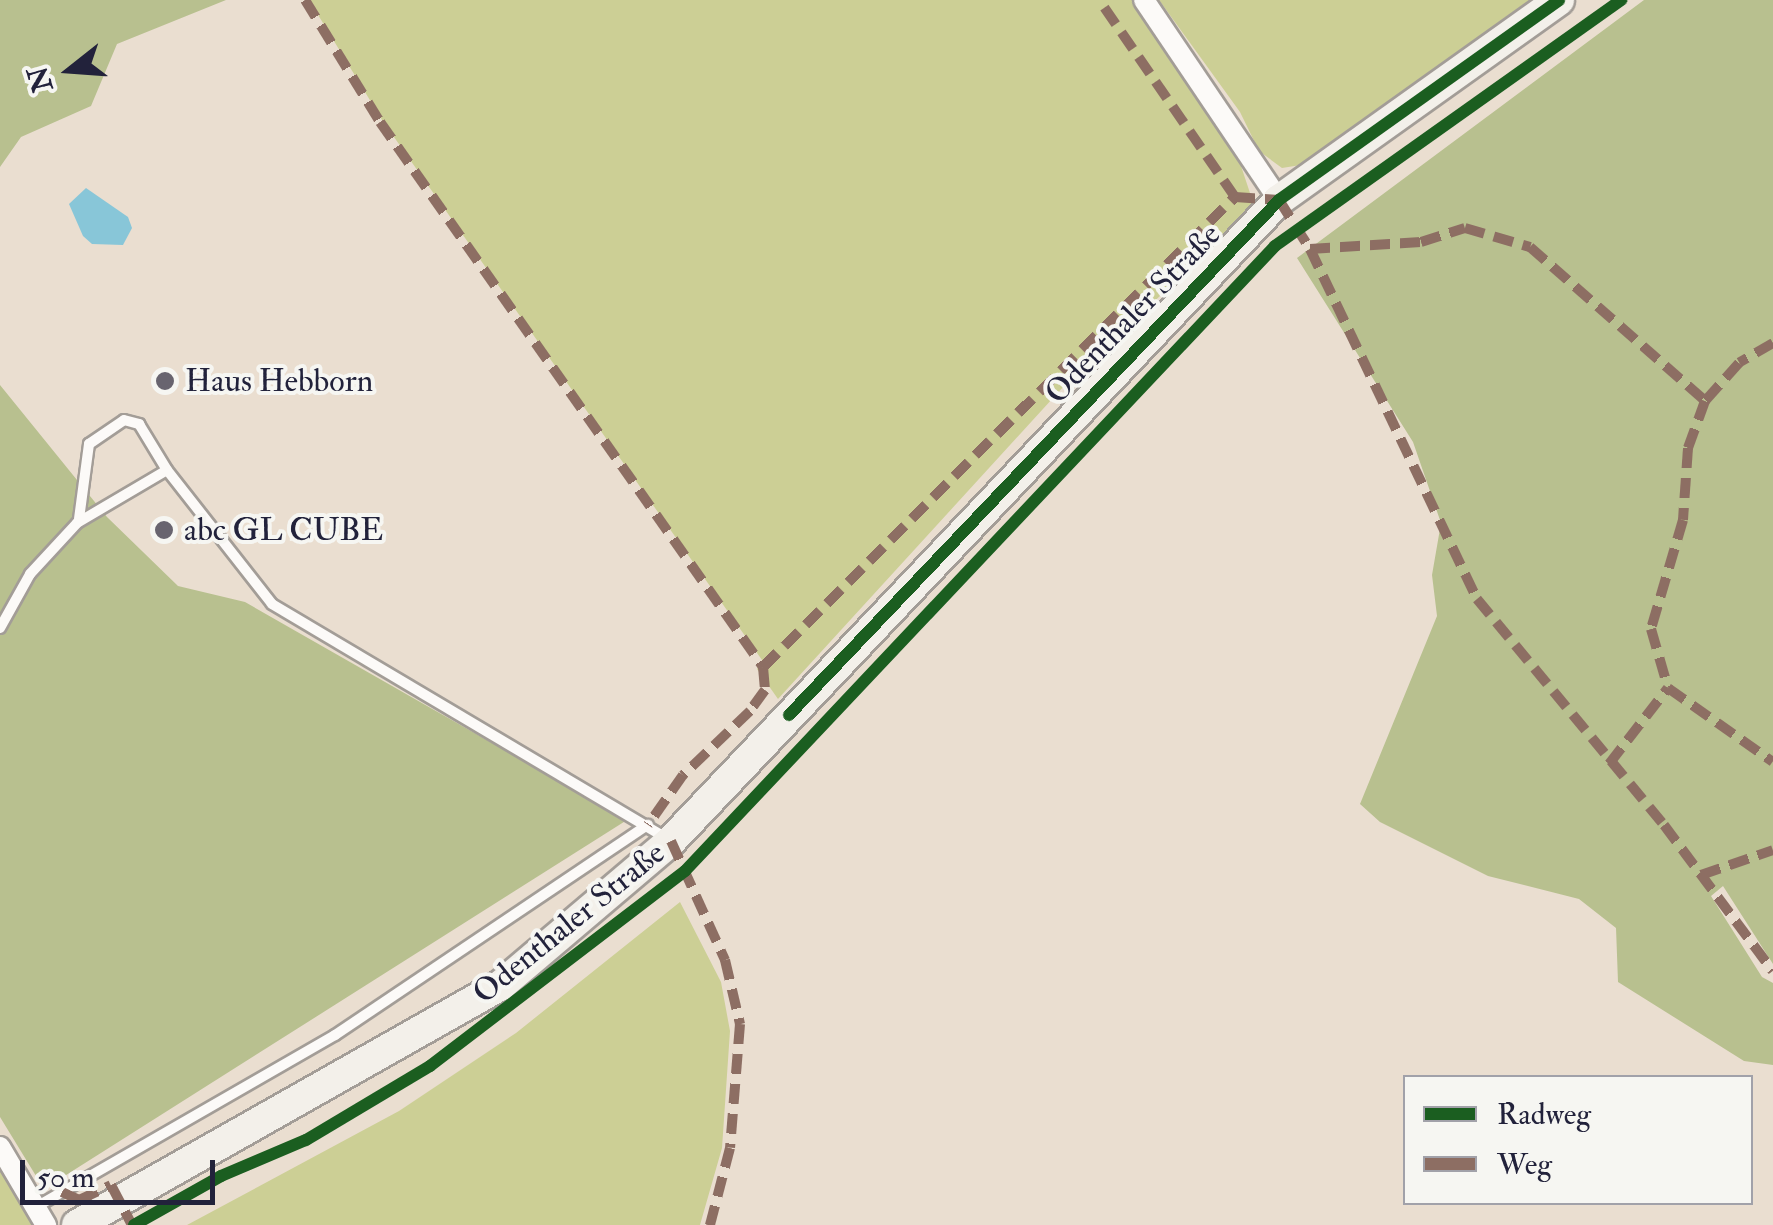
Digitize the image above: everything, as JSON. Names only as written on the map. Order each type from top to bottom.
[{"type":"main road","name":"Odenthaler Straße","points":[[76,1225],[500,986],[660,833],[1279,200],[1558,0]]},
{"type":"street","points":[[1144,0],[1279,200]]},
{"type":"street","points":[[0,1147],[41,1216]]},
{"type":"lane","points":[[41,1216],[660,833],[272,604],[167,470],[139,424],[124,420],[89,444],[84,459],[86,504],[77,523]]},
{"type":"lane","points":[[0,628],[30,574],[77,523],[167,470]]},
{"type":"green space","points":[[0,0],[226,0],[117,44],[91,106],[21,137],[0,167]]},
{"type":"green space","points":[[309,0],[1132,0],[1237,154],[1253,202],[1246,217],[1074,375],[778,699],[757,669],[762,660],[382,120]]},
{"type":"green space","points":[[1159,0],[1545,0],[1307,164],[1282,168],[1259,151],[1240,112]]},
{"type":"green space","points":[[1644,0],[1773,0],[1773,964],[1723,886],[1711,896],[1762,977],[1773,983],[1773,1065],[1744,1061],[1618,982],[1616,928],[1579,899],[1488,876],[1380,822],[1360,804],[1437,616],[1432,575],[1441,523],[1413,442],[1297,258]]},
{"type":"green space","points":[[0,385],[107,517],[178,586],[245,602],[627,820],[44,1189],[0,1117]]},
{"type":"green space","points":[[680,902],[721,982],[730,1031],[722,1148],[700,1225],[187,1225],[399,1111],[516,1033]]},
{"type":"green space","points":[[0,1155],[40,1225],[0,1225]]},
{"type":"water","points":[[86,188],[128,217],[132,228],[123,245],[92,244],[83,236],[69,204]]},
{"type":"marked path","points":[[305,0],[380,122],[763,667],[765,690],[750,711],[683,775],[648,825]]},
{"type":"marked path","points":[[763,667],[1235,197],[1099,0]]},
{"type":"marked path","points":[[1235,197],[1279,200],[1310,249],[1477,599],[1664,825],[1773,971]]},
{"type":"marked path","points":[[1310,249],[1421,242],[1465,228],[1530,247],[1705,401]]},
{"type":"marked path","points":[[1773,343],[1739,363],[1705,401],[1688,448],[1683,520],[1651,629],[1668,688],[1773,762]]},
{"type":"marked path","points":[[1609,764],[1668,688]]},
{"type":"marked path","points":[[671,841],[725,960],[740,1024],[730,1148],[710,1225]]},
{"type":"marked path","points":[[1701,875],[1773,850]]},
{"type":"marked path","points":[[62,1192],[79,1200],[111,1185],[132,1225]]},
{"type":"cycle path","points":[[789,715],[1279,200],[1559,0]]},
{"type":"cycle path","points":[[134,1225],[221,1176],[306,1140],[430,1066],[685,871],[1275,246],[1621,0]]},
{"type":"place","name":"Haus Hebborn","points":[[165,381]]},
{"type":"place","name":"abc GL CUBE","points":[[164,530]]}]
